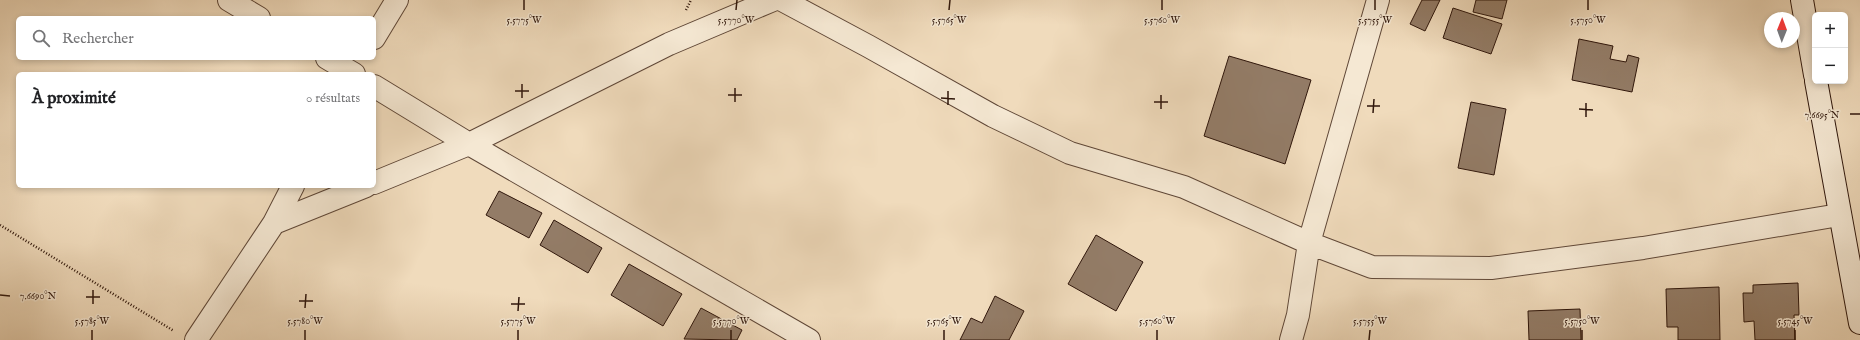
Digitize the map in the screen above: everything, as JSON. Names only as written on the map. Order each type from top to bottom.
[{"type":"street","points":[[229,0],[256,16]]},
{"type":"street","points":[[376,35],[397,0]]},
{"type":"street","points":[[376,182],[469,144],[669,44],[773,0]]},
{"type":"street","points":[[782,0],[993,116],[1070,153],[1184,187],[1308,243],[1372,267],[1491,268],[1643,248],[1839,215]]},
{"type":"street","points":[[1291,340],[1298,315],[1308,243],[1378,0]]},
{"type":"street","points":[[1802,0],[1812,58]]},
{"type":"street","points":[[330,60],[350,72]]},
{"type":"street","points":[[354,72],[361,60]]},
{"type":"street","points":[[1817,84],[1839,215],[1860,324]]},
{"type":"street","points":[[376,87],[469,144],[809,340]]},
{"type":"street","points":[[196,340],[274,223],[292,188]]},
{"type":"street","points":[[274,223],[361,188]]},
{"type":"path","points":[[0,225],[175,332]]},
{"type":"building","points":[[1422,0],[1440,0],[1425,31],[1410,24]]},
{"type":"building","points":[[1476,0],[1507,0],[1502,19],[1473,12]]},
{"type":"building","points":[[1453,8],[1502,24],[1491,54],[1443,38]]},
{"type":"building","points":[[1579,39],[1613,46],[1610,59],[1626,62],[1628,55],[1639,58],[1632,92],[1572,80]]},
{"type":"building","points":[[1229,56],[1311,80],[1285,164],[1204,136]]},
{"type":"building","points":[[1471,102],[1506,109],[1494,175],[1458,168]]},
{"type":"building","points":[[499,191],[542,213],[529,238],[486,215]]},
{"type":"building","points":[[554,220],[602,248],[588,273],[540,245]]},
{"type":"building","points":[[1096,235],[1143,262],[1116,311],[1068,284]]},
{"type":"building","points":[[629,264],[682,294],[663,326],[611,295]]},
{"type":"building","points":[[1798,283],[1799,315],[1794,315],[1795,340],[1755,340],[1754,321],[1744,322],[1743,293],[1753,293],[1753,285]]},
{"type":"building","points":[[1719,287],[1720,340],[1678,340],[1678,327],[1667,327],[1666,289]]},
{"type":"building","points":[[995,296],[1024,311],[1009,340],[960,340],[971,318],[982,323]]},
{"type":"building","points":[[701,308],[742,330],[737,340],[684,339]]},
{"type":"building","points":[[1580,309],[1581,340],[1529,340],[1528,311]]}]
